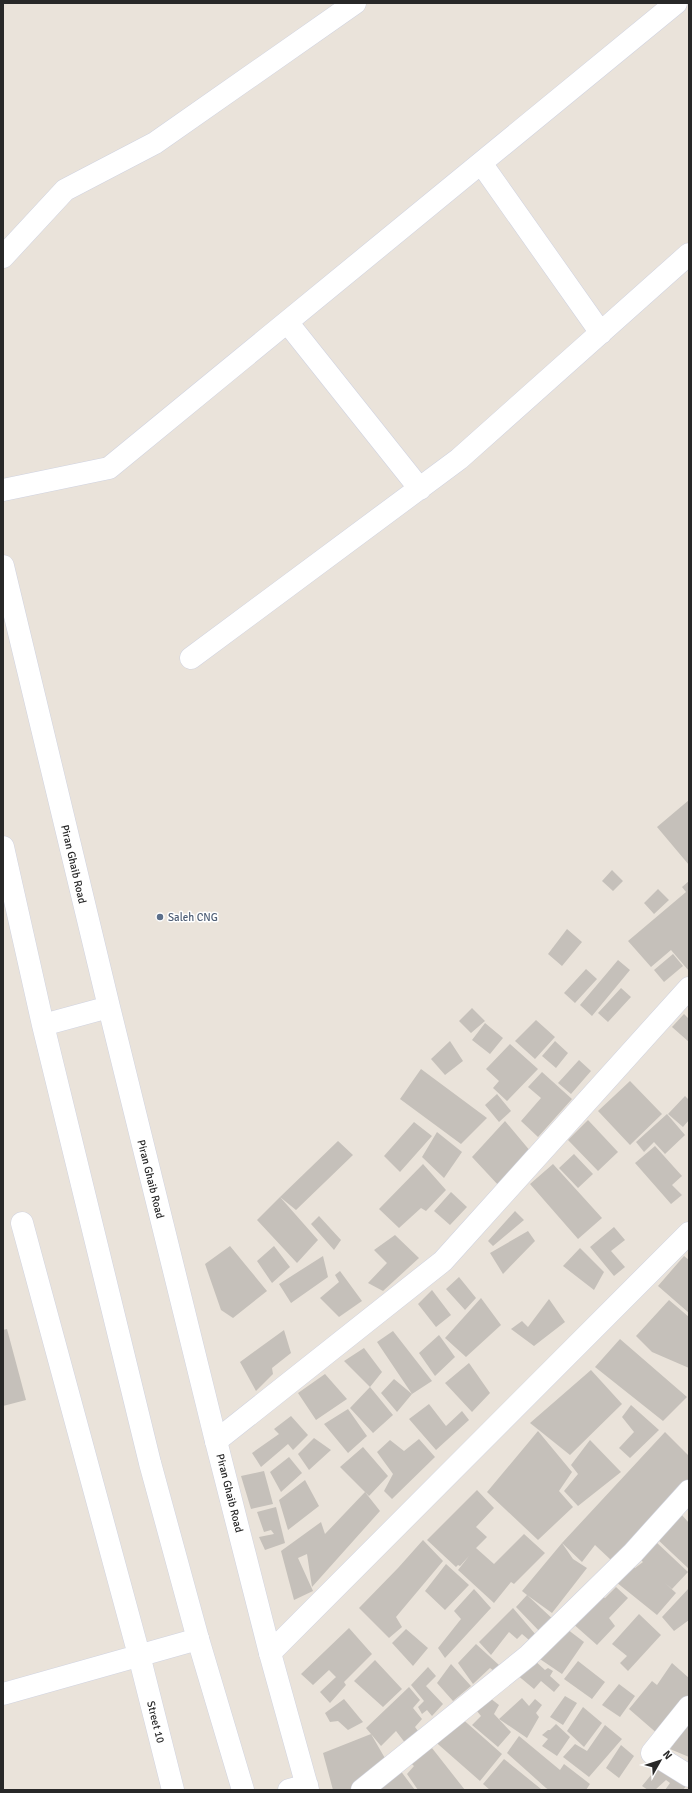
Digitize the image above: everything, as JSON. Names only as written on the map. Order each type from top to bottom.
[{"type":"street","points":[[3,257],[65,190],[155,143],[355,3]]},
{"type":"street","points":[[3,490],[109,468],[676,3]]},
{"type":"street","points":[[481,164],[600,333]]},
{"type":"street","points":[[191,658],[459,459],[689,254]]},
{"type":"street","points":[[287,322],[420,489]]},
{"type":"street","name":"Piran Ghaib Road","points":[[3,566],[109,1007],[270,1653],[301,1788]]},
{"type":"street","points":[[3,847],[43,1025],[150,1463],[198,1639],[243,1790]]},
{"type":"street","points":[[216,1441],[443,1261],[689,988]]},
{"type":"street","points":[[43,1025],[109,1007]]},
{"type":"street","name":"Street 10","points":[[22,1223],[139,1655],[173,1790]]},
{"type":"street","points":[[270,1653],[689,1233]]},
{"type":"street","points":[[362,1790],[528,1656],[633,1553],[689,1491]]},
{"type":"street","points":[[3,1694],[198,1639]]},
{"type":"street","points":[[689,1707],[652,1753],[689,1776]]},
{"type":"building","points":[[689,800],[689,865],[657,827]]},
{"type":"building","points":[[612,870],[623,881],[613,891],[602,881]]},
{"type":"building","points":[[689,881],[689,971],[671,950],[651,967],[628,941],[686,892],[682,887]]},
{"type":"building","points":[[658,889],[669,900],[654,914],[644,903]]},
{"type":"building","points":[[567,929],[582,942],[562,966],[548,954]]},
{"type":"building","points":[[673,954],[683,966],[664,982],[654,970]]},
{"type":"building","points":[[618,960],[630,970],[592,1016],[580,1005]]},
{"type":"building","points":[[586,969],[597,979],[575,1003],[564,993]]},
{"type":"building","points":[[621,988],[631,997],[608,1022],[598,1013]]},
{"type":"building","points":[[472,1008],[485,1021],[471,1033],[459,1021]]},
{"type":"building","points":[[684,1014],[689,1019],[689,1042],[672,1027]]},
{"type":"building","points":[[536,1020],[555,1037],[535,1059],[515,1041]]},
{"type":"building","points":[[485,1023],[503,1038],[490,1054],[472,1040]]},
{"type":"building","points":[[450,1041],[463,1061],[445,1075],[431,1059]]},
{"type":"building","points":[[555,1041],[568,1053],[556,1068],[542,1056]]},
{"type":"building","points":[[510,1044],[538,1069],[507,1101],[493,1088],[499,1081],[486,1069]]},
{"type":"building","points":[[579,1060],[591,1071],[571,1094],[558,1083]]},
{"type":"building","points":[[421,1069],[487,1118],[461,1144],[400,1099]]},
{"type":"building","points":[[542,1072],[572,1099],[538,1137],[521,1121],[541,1098],[528,1087]]},
{"type":"building","points":[[630,1081],[662,1114],[630,1145],[598,1111]]},
{"type":"building","points":[[497,1094],[511,1111],[499,1122],[485,1105]]},
{"type":"building","points":[[685,1096],[689,1100],[689,1120],[683,1127],[668,1114]]},
{"type":"building","points":[[667,1114],[685,1135],[665,1154],[654,1142],[644,1152],[636,1142]]},
{"type":"building","points":[[588,1120],[618,1152],[598,1171],[568,1140]]},
{"type":"building","points":[[505,1121],[531,1152],[500,1187],[472,1157]]},
{"type":"building","points":[[414,1122],[432,1136],[400,1172],[384,1156]]},
{"type":"building","points":[[437,1132],[462,1152],[444,1178],[422,1157]]},
{"type":"building","points":[[338,1141],[353,1155],[296,1210],[280,1197]]},
{"type":"building","points":[[655,1146],[682,1176],[672,1185],[682,1195],[671,1204],[635,1163]]},
{"type":"building","points":[[574,1154],[593,1174],[578,1188],[559,1168]]},
{"type":"building","points":[[423,1164],[446,1190],[426,1211],[421,1208],[399,1228],[379,1209]]},
{"type":"building","points":[[553,1164],[602,1218],[578,1239],[530,1184]]},
{"type":"building","points":[[451,1192],[467,1207],[450,1225],[434,1211]]},
{"type":"building","points":[[280,1197],[318,1240],[297,1263],[257,1220]]},
{"type":"building","points":[[515,1211],[524,1220],[493,1246],[488,1241]]},
{"type":"building","points":[[319,1216],[341,1240],[334,1250],[311,1224]]},
{"type":"building","points":[[614,1227],[625,1240],[611,1251],[625,1267],[614,1276],[590,1247]]},
{"type":"building","points":[[528,1231],[535,1241],[503,1274],[490,1253]]},
{"type":"building","points":[[395,1235],[419,1258],[383,1291],[368,1283],[387,1263],[374,1250]]},
{"type":"building","points":[[230,1246],[267,1291],[233,1318],[221,1310],[205,1264]]},
{"type":"building","points":[[274,1246],[290,1267],[272,1283],[257,1261]]},
{"type":"building","points":[[580,1248],[604,1272],[594,1290],[563,1266]]},
{"type":"building","points":[[323,1256],[328,1277],[291,1303],[279,1284]]},
{"type":"building","points":[[684,1256],[689,1260],[689,1313],[658,1286]]},
{"type":"building","points":[[340,1271],[362,1301],[339,1317],[320,1298],[339,1282],[335,1275]]},
{"type":"building","points":[[459,1277],[476,1298],[465,1310],[446,1289]]},
{"type":"building","points":[[432,1290],[451,1315],[436,1327],[418,1304]]},
{"type":"building","points":[[481,1298],[501,1325],[466,1357],[445,1338]]},
{"type":"building","points":[[549,1299],[565,1322],[534,1346],[511,1329],[522,1321],[528,1327]]},
{"type":"building","points":[[669,1300],[689,1317],[689,1368],[652,1352],[636,1336]]},
{"type":"building","points":[[7,1329],[26,1400],[3,1406],[3,1330]]},
{"type":"building","points":[[284,1330],[291,1353],[272,1368],[273,1374],[256,1391],[240,1362]]},
{"type":"building","points":[[393,1331],[432,1381],[412,1394],[377,1342]]},
{"type":"building","points":[[439,1335],[455,1357],[435,1376],[419,1353]]},
{"type":"building","points":[[620,1339],[687,1397],[663,1421],[595,1367]]},
{"type":"building","points":[[364,1348],[382,1372],[370,1387],[344,1361]]},
{"type":"building","points":[[469,1363],[490,1393],[472,1412],[445,1383]]},
{"type":"building","points":[[591,1370],[622,1404],[570,1455],[530,1423]]},
{"type":"building","points":[[325,1374],[347,1399],[316,1420],[298,1393]]},
{"type":"building","points":[[394,1379],[412,1394],[397,1412],[381,1393]]},
{"type":"building","points":[[370,1387],[393,1415],[373,1433],[350,1408]]},
{"type":"building","points":[[429,1404],[446,1426],[462,1411],[469,1420],[436,1450],[409,1419]]},
{"type":"building","points":[[631,1405],[659,1430],[630,1458],[619,1448],[634,1432],[622,1417]]},
{"type":"building","points":[[348,1409],[367,1436],[348,1453],[324,1424]]},
{"type":"building","points":[[291,1416],[308,1435],[293,1450],[288,1444],[261,1467],[252,1453],[279,1434],[274,1429]]},
{"type":"building","points":[[538,1431],[572,1472],[559,1491],[573,1507],[538,1540],[487,1492]]},
{"type":"building","points":[[665,1432],[689,1456],[689,1480],[673,1499],[612,1561],[595,1545],[582,1562],[562,1543]]},
{"type":"building","points":[[314,1438],[331,1450],[309,1470],[298,1454]]},
{"type":"building","points":[[419,1439],[435,1457],[392,1499],[384,1491],[393,1474],[377,1452],[390,1440],[404,1451]]},
{"type":"building","points":[[590,1440],[621,1472],[578,1506],[564,1491],[578,1474],[571,1465]]},
{"type":"building","points":[[363,1447],[388,1476],[369,1496],[340,1467]]},
{"type":"building","points":[[289,1457],[302,1473],[281,1492],[270,1472]]},
{"type":"building","points":[[264,1471],[273,1504],[251,1509],[241,1476]]},
{"type":"building","points":[[305,1480],[319,1506],[288,1530],[279,1500]]},
{"type":"building","points":[[477,1490],[494,1508],[476,1527],[487,1537],[476,1548],[494,1564],[524,1534],[545,1553],[514,1584],[511,1582],[494,1603],[458,1570],[469,1556],[460,1566],[458,1565],[456,1567],[427,1540]]},
{"type":"building","points":[[365,1492],[380,1511],[312,1587],[307,1554],[298,1558],[313,1591],[294,1600],[281,1551],[321,1522],[325,1534]]},
{"type":"building","points":[[276,1507],[285,1543],[265,1550],[259,1537],[274,1534],[271,1530],[264,1532],[257,1512]]},
{"type":"building","points":[[681,1514],[689,1523],[689,1569],[656,1538]]},
{"type":"building","points":[[423,1540],[443,1561],[396,1617],[402,1627],[389,1638],[359,1608]]},
{"type":"building","points":[[654,1540],[688,1572],[672,1589],[665,1583],[676,1593],[657,1615],[616,1582],[632,1565],[635,1568],[643,1562],[637,1556]]},
{"type":"building","points":[[562,1543],[573,1559],[587,1568],[552,1613],[522,1591]]},
{"type":"building","points":[[446,1564],[469,1585],[445,1610],[425,1591]]},
{"type":"building","points":[[616,1587],[628,1598],[609,1618],[615,1626],[597,1645],[571,1622],[597,1594],[605,1598]]},
{"type":"building","points":[[689,1588],[689,1620],[674,1631],[662,1617]]},
{"type":"building","points":[[474,1589],[491,1608],[445,1658],[438,1648],[461,1619],[454,1611]]},
{"type":"building","points":[[527,1595],[556,1622],[543,1635],[516,1607]]},
{"type":"building","points":[[513,1608],[536,1635],[529,1640],[522,1634],[517,1639],[509,1632],[491,1655],[479,1642]]},
{"type":"building","points":[[639,1614],[661,1635],[628,1671],[620,1663],[627,1656],[612,1644]]},
{"type":"building","points":[[563,1626],[584,1642],[562,1674],[534,1655]]},
{"type":"building","points":[[349,1628],[372,1654],[344,1682],[346,1685],[330,1703],[320,1692],[336,1677],[329,1670],[313,1685],[301,1674]]},
{"type":"building","points":[[406,1629],[428,1648],[413,1666],[392,1643]]},
{"type":"building","points":[[476,1644],[499,1665],[494,1671],[490,1668],[473,1684],[458,1663]]},
{"type":"building","points":[[532,1658],[545,1670],[548,1668],[553,1671],[550,1676],[560,1685],[554,1692],[541,1681],[534,1689],[516,1674]]},
{"type":"building","points":[[375,1660],[402,1689],[383,1707],[354,1681]]},
{"type":"building","points":[[578,1661],[605,1682],[592,1699],[564,1679]]},
{"type":"building","points":[[672,1663],[689,1678],[689,1695],[659,1735],[629,1709],[652,1681],[657,1685]]},
{"type":"building","points":[[451,1664],[471,1686],[453,1701],[437,1683]]},
{"type":"building","points":[[428,1667],[436,1676],[426,1686],[443,1704],[432,1716],[427,1710],[422,1714],[418,1707],[424,1701],[411,1685]]},
{"type":"building","points":[[619,1684],[635,1696],[620,1717],[602,1705]]},
{"type":"building","points":[[409,1687],[420,1700],[413,1708],[422,1719],[415,1727],[421,1735],[409,1748],[396,1731],[381,1746],[366,1728]]},
{"type":"building","points":[[486,1695],[499,1705],[494,1714],[511,1732],[498,1747],[472,1725],[481,1716],[472,1705]]},
{"type":"building","points":[[565,1696],[577,1703],[563,1725],[550,1717]]},
{"type":"building","points":[[522,1698],[529,1706],[535,1699],[542,1705],[536,1713],[539,1717],[527,1738],[499,1719]]},
{"type":"building","points":[[344,1699],[363,1722],[348,1730],[338,1721],[330,1722],[325,1713]]},
{"type":"building","points":[[583,1707],[602,1723],[584,1747],[567,1731]]},
{"type":"building","points":[[459,1716],[502,1754],[480,1781],[431,1738]]},
{"type":"building","points":[[556,1724],[570,1737],[557,1756],[542,1746],[548,1739],[542,1735]]},
{"type":"building","points":[[605,1725],[622,1739],[589,1777],[563,1757],[575,1744],[587,1751]]},
{"type":"building","points":[[687,1725],[689,1726],[689,1757],[670,1749]]},
{"type":"building","points":[[371,1734],[386,1760],[350,1790],[333,1790],[323,1753]]},
{"type":"building","points":[[519,1736],[560,1770],[564,1764],[590,1784],[586,1790],[549,1790],[546,1788],[507,1753]]},
{"type":"building","points":[[428,1743],[465,1790],[418,1790],[407,1774],[414,1766],[406,1759]]},
{"type":"building","points":[[621,1745],[634,1756],[619,1778],[606,1768]]},
{"type":"building","points":[[504,1759],[541,1789],[490,1790],[483,1784]]},
{"type":"building","points":[[661,1763],[689,1782],[683,1790],[665,1790],[670,1783],[666,1780],[655,1790],[648,1790],[642,1786]]},
{"type":"building","points":[[400,1770],[415,1790],[377,1790]]},
{"type":"place","name":"Saleh CNG","points":[[160,917]]}]
